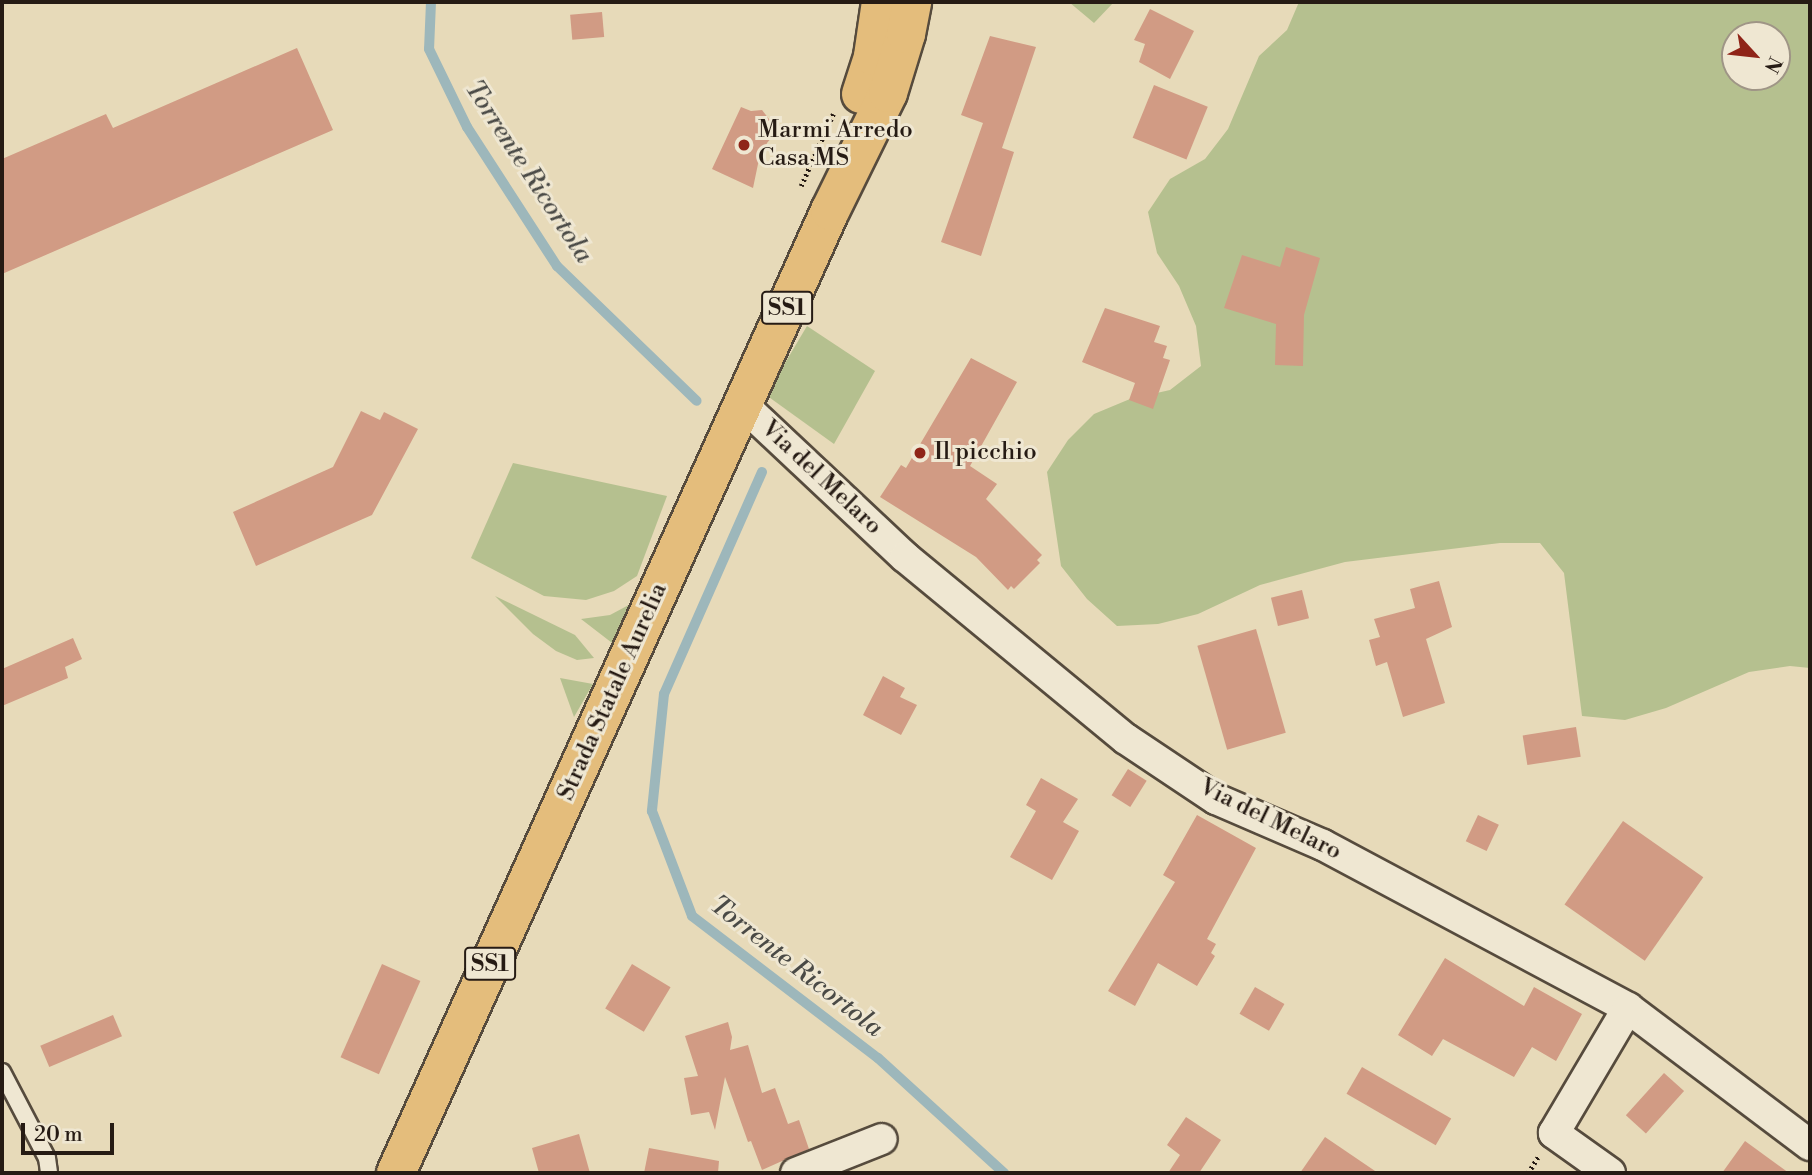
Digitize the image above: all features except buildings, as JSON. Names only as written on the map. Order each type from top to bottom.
[{"type":"main road","points":[[830,211],[851,122],[873,56],[881,2]]},
{"type":"main road","points":[[830,211],[888,93],[906,34],[912,2]]},
{"type":"main road","name":"Strada Statale Aurelia","points":[[396,1173],[830,211]]},
{"type":"street","name":"Via del Melaro","points":[[743,405],[905,557],[1126,738],[1216,799],[1322,845],[1628,1008],[1810,1145]]},
{"type":"street","points":[[1610,1173],[1554,1133],[1628,1008]]},
{"type":"street","points":[[796,1173],[882,1139]]},
{"type":"lane","points":[[2,1072],[47,1158],[49,1173]]},
{"type":"green space","points":[[1069,2],[1114,2],[1094,23]]},
{"type":"green space","points":[[1299,2],[1810,2],[1810,668],[1790,666],[1749,672],[1666,708],[1625,720],[1582,716],[1564,573],[1540,543],[1500,543],[1345,562],[1260,585],[1198,614],[1158,624],[1117,626],[1087,599],[1061,566],[1047,472],[1068,440],[1094,414],[1130,399],[1170,390],[1201,366],[1196,326],[1179,286],[1157,253],[1148,212],[1170,179],[1205,159],[1228,129],[1259,56],[1287,30]]},
{"type":"green space","points":[[807,326],[875,371],[834,444],[766,395]]},
{"type":"green space","points":[[513,463],[667,496],[637,576],[614,591],[586,600],[544,596],[471,558]]},
{"type":"green space","points":[[495,596],[575,635],[594,658],[577,660],[556,651],[533,634]]},
{"type":"green space","points":[[640,599],[616,646],[581,619],[610,615]]},
{"type":"green space","points":[[560,678],[593,684],[574,717]]},
{"type":"waterway","name":"Torrente Ricortola","points":[[431,2],[429,49],[467,127],[557,266],[697,401]]},
{"type":"waterway","name":"Torrente Ricortola","points":[[762,472],[664,694],[652,811],[692,916],[878,1058],[1004,1173]]},
{"type":"place","name":"Marmi Arredo Casa MS","points":[[744,145]]},
{"type":"place","name":"Il picchio","points":[[920,453]]}]
